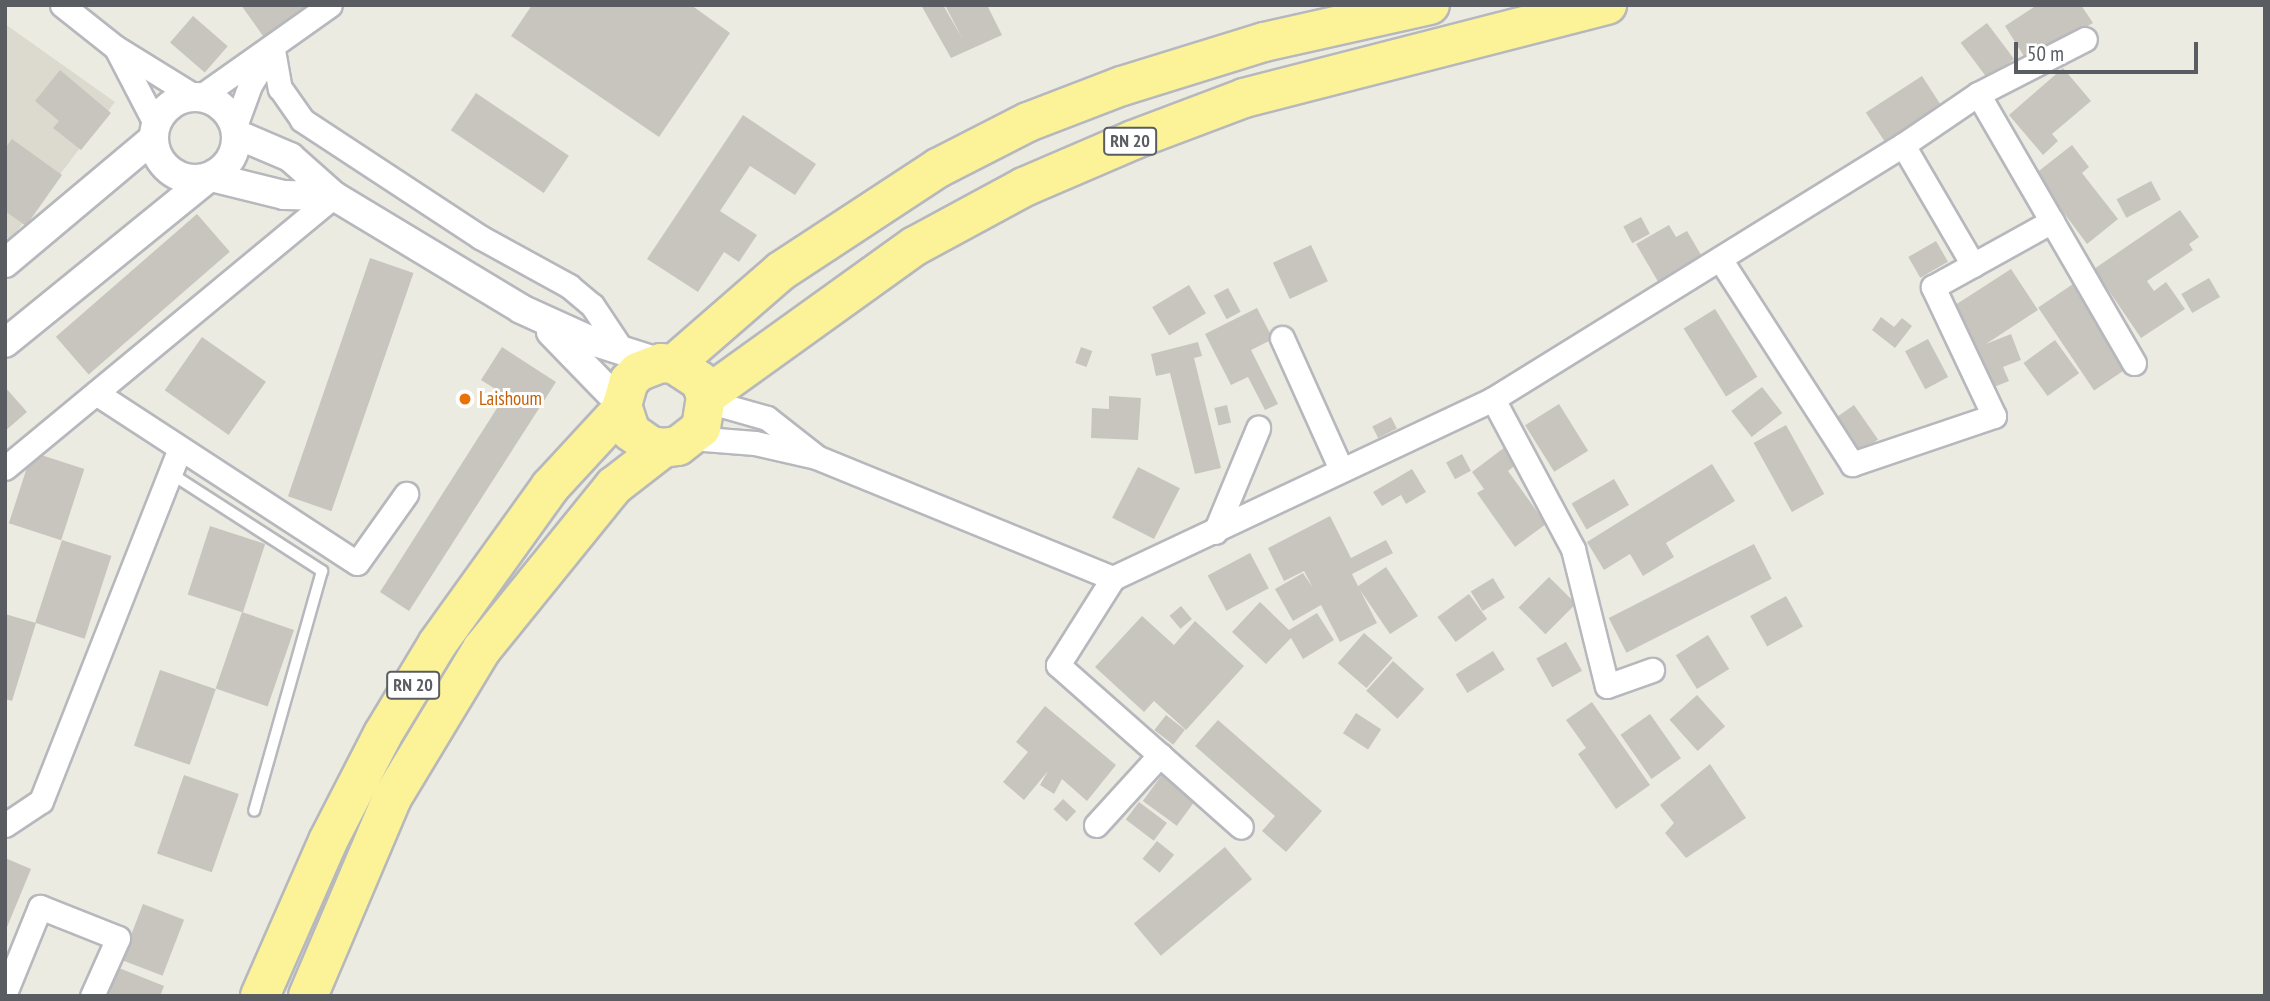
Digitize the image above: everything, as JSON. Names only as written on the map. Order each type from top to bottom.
[{"type":"highway","points":[[668,363],[700,382],[707,399],[701,428],[677,443],[640,440],[625,421],[622,407],[629,382],[638,372],[668,363],[781,271],[938,168],[1028,122],[1122,86],[1264,42],[1430,5]]},
{"type":"highway","name":"RN 20","points":[[707,399],[915,246],[1024,187],[1133,139],[1244,99],[1607,5]]},
{"type":"highway","name":"RN 20","points":[[260,996],[328,841],[383,734],[438,643],[550,487],[622,407]]},
{"type":"highway","name":"RN 20","points":[[308,996],[392,798],[482,649],[614,486],[677,443]]},
{"type":"street","points":[[5,263],[155,132],[171,105],[198,97],[273,50],[330,5]]},
{"type":"street","points":[[70,8],[115,47],[198,97],[225,109],[236,130],[290,157],[334,196],[521,309],[624,353],[668,363]]},
{"type":"street","points":[[1241,827],[1058,665],[1113,578],[1493,399],[1903,145],[1978,94],[2085,39]]},
{"type":"street","points":[[115,47],[155,132],[156,151],[170,172],[195,180],[210,177],[259,191],[334,196]]},
{"type":"street","points":[[5,343],[231,160],[236,130],[250,85],[273,50]]},
{"type":"street","points":[[273,50],[280,88],[302,120],[480,237],[569,286],[592,305],[624,353]]},
{"type":"street","points":[[1978,94],[2134,363]]},
{"type":"street","points":[[1903,145],[1973,265]]},
{"type":"street","points":[[5,468],[334,196]]},
{"type":"street","points":[[1720,259],[1852,464],[1994,416],[1933,287],[2052,221]]},
{"type":"street","points":[[521,309],[576,354],[622,407]]},
{"type":"street","points":[[1282,338],[1341,469]]},
{"type":"street","points":[[96,393],[357,563],[406,494]]},
{"type":"street","points":[[707,399],[767,418],[816,457]]},
{"type":"street","points":[[1493,399],[1573,550],[1607,686],[1652,670]]},
{"type":"street","points":[[1214,532],[1258,428]]},
{"type":"street","points":[[677,443],[755,443],[816,457],[1113,578]]},
{"type":"street","points":[[5,825],[41,801],[180,448]]},
{"type":"street","points":[[1096,825],[1160,755]]},
{"type":"street","points":[[5,993],[40,907],[118,938],[92,996]]},
{"type":"lane","points":[[170,473],[322,571],[254,811]]},
{"type":"shaded area","points":[[5,24],[115,102],[10,240],[5,236]]},
{"type":"building","points":[[241,5],[308,5],[310,8],[266,40]]},
{"type":"building","points":[[532,5],[691,5],[730,33],[659,137],[511,36]]},
{"type":"building","points":[[921,5],[943,5],[962,38],[945,5],[987,5],[1002,35],[951,58]]},
{"type":"building","points":[[2037,5],[2081,5],[2093,23],[2027,61],[2005,26]]},
{"type":"building","points":[[193,16],[228,46],[205,73],[170,42]]},
{"type":"building","points":[[1987,23],[2014,59],[1988,79],[1961,43]]},
{"type":"building","points":[[2063,68],[2091,101],[2052,134],[2058,141],[2043,155],[2009,115]]},
{"type":"building","points":[[60,70],[111,113],[81,150],[53,128],[59,121],[35,101]]},
{"type":"building","points":[[1922,76],[1944,110],[1888,146],[1866,112]]},
{"type":"building","points":[[476,93],[569,156],[544,193],[451,130]]},
{"type":"building","points":[[743,115],[816,164],[795,195],[750,166],[720,211],[757,235],[739,262],[724,252],[698,292],[647,259]]},
{"type":"building","points":[[12,139],[62,175],[26,226],[5,211],[5,148]]},
{"type":"building","points":[[2072,145],[2089,167],[2082,173],[2118,219],[2087,244],[2035,174]]},
{"type":"building","points":[[2151,181],[2161,200],[2126,218],[2117,199]]},
{"type":"building","points":[[2180,210],[2199,237],[2189,244],[2193,250],[2147,281],[2154,291],[2166,282],[2185,309],[2141,338],[2094,269]]},
{"type":"building","points":[[197,214],[230,252],[89,374],[56,337]]},
{"type":"building","points":[[1641,217],[1650,234],[1632,243],[1623,226]]},
{"type":"building","points":[[1669,225],[1676,237],[1687,231],[1704,260],[1660,285],[1636,244]]},
{"type":"building","points":[[1936,241],[1948,262],[1920,278],[1908,257]]},
{"type":"building","points":[[1311,245],[1328,281],[1290,299],[1273,263]]},
{"type":"building","points":[[370,258],[413,273],[331,511],[288,496]]},
{"type":"building","points":[[2011,269],[2038,310],[1986,344],[2011,334],[2021,360],[2003,367],[2009,381],[1989,389],[1949,309]]},
{"type":"building","points":[[2209,278],[2220,297],[2192,313],[2181,294]]},
{"type":"building","points":[[2073,284],[2129,367],[2094,390],[2038,307]]},
{"type":"building","points":[[1189,285],[1206,313],[1169,335],[1152,307]]},
{"type":"building","points":[[1228,288],[1241,312],[1227,319],[1214,296]]},
{"type":"building","points":[[1257,308],[1273,339],[1251,350],[1278,404],[1265,410],[1248,377],[1231,385],[1205,334]]},
{"type":"building","points":[[1715,309],[1757,377],[1726,396],[1684,329]]},
{"type":"building","points":[[1881,317],[1894,327],[1902,318],[1912,326],[1895,348],[1872,330]]},
{"type":"building","points":[[202,337],[266,382],[229,435],[165,390]]},
{"type":"building","points":[[1928,339],[1948,377],[1925,389],[1905,351]]},
{"type":"building","points":[[2055,340],[2079,373],[2048,396],[2023,363]]},
{"type":"building","points":[[1198,342],[1202,356],[1194,358],[1221,468],[1195,474],[1170,373],[1156,376],[1151,354]]},
{"type":"building","points":[[502,347],[556,382],[409,611],[380,592],[505,395],[481,380]]},
{"type":"building","points":[[1081,347],[1092,351],[1086,367],[1075,363]]},
{"type":"building","points":[[5,387],[27,412],[5,431]]},
{"type":"building","points":[[1762,387],[1782,413],[1752,437],[1731,411]]},
{"type":"building","points":[[1109,396],[1141,398],[1138,440],[1091,438],[1092,408],[1109,409]]},
{"type":"building","points":[[1559,404],[1588,451],[1554,472],[1525,425]]},
{"type":"building","points":[[1227,405],[1231,423],[1218,425],[1214,408]]},
{"type":"building","points":[[1854,405],[1878,439],[1841,465],[1817,431]]},
{"type":"building","points":[[1391,417],[1397,429],[1378,438],[1372,427]]},
{"type":"building","points":[[1786,425],[1824,494],[1792,512],[1754,443]]},
{"type":"building","points":[[1505,447],[1517,464],[1508,471],[1546,524],[1515,547],[1477,493],[1484,489],[1472,472]]},
{"type":"building","points":[[32,452],[84,469],[61,540],[9,523]]},
{"type":"building","points":[[1462,454],[1471,471],[1455,479],[1446,462]]},
{"type":"building","points":[[1712,464],[1735,501],[1666,543],[1674,557],[1643,576],[1630,554],[1604,570],[1587,542]]},
{"type":"building","points":[[1138,467],[1180,488],[1154,539],[1112,518]]},
{"type":"building","points":[[1412,469],[1426,492],[1406,504],[1401,495],[1382,506],[1373,492]]},
{"type":"building","points":[[1614,479],[1629,505],[1587,529],[1572,504]]},
{"type":"building","points":[[1330,516],[1351,558],[1386,540],[1393,553],[1352,574],[1358,586],[1386,567],[1418,616],[1390,634],[1360,590],[1377,623],[1340,642],[1321,605],[1293,621],[1275,589],[1303,573],[1313,588],[1304,571],[1284,581],[1268,548]]},
{"type":"building","points":[[210,526],[265,544],[243,612],[188,594]]},
{"type":"building","points":[[62,540],[111,556],[85,639],[35,623]]},
{"type":"building","points":[[1754,544],[1772,579],[1626,653],[1609,618]]},
{"type":"building","points":[[1250,553],[1269,588],[1226,611],[1208,576]]},
{"type":"building","points":[[1549,577],[1576,604],[1545,634],[1519,607]]},
{"type":"building","points":[[1493,578],[1505,598],[1483,611],[1471,591]]},
{"type":"building","points":[[1469,594],[1487,619],[1456,642],[1437,617]]},
{"type":"building","points":[[1786,596],[1803,627],[1767,646],[1750,616]]},
{"type":"building","points":[[1260,602],[1289,630],[1317,613],[1334,640],[1303,659],[1291,638],[1266,664],[1232,632]]},
{"type":"building","points":[[1181,606],[1192,619],[1180,629],[1170,616]]},
{"type":"building","points":[[242,612],[294,630],[268,706],[216,689]]},
{"type":"building","points":[[5,614],[36,623],[12,701],[5,699]]},
{"type":"building","points":[[1142,616],[1174,645],[1195,621],[1244,666],[1186,730],[1154,701],[1144,712],[1095,667]]},
{"type":"building","points":[[1364,633],[1393,658],[1366,688],[1338,663]]},
{"type":"building","points":[[1708,635],[1729,669],[1697,689],[1676,655]]},
{"type":"building","points":[[1566,642],[1582,671],[1552,687],[1536,658]]},
{"type":"building","points":[[1493,651],[1505,670],[1467,693],[1456,674]]},
{"type":"building","points":[[1393,661],[1424,689],[1397,719],[1366,691]]},
{"type":"building","points":[[160,670],[216,689],[190,765],[134,746]]},
{"type":"building","points":[[1697,695],[1725,726],[1698,751],[1670,720]]},
{"type":"building","points":[[1592,702],[1650,785],[1616,809],[1578,754],[1586,748],[1566,720]]},
{"type":"building","points":[[1045,706],[1116,765],[1087,801],[1062,779],[1054,794],[1040,785],[1048,771],[1024,800],[1003,782],[1028,752],[1016,742]]},
{"type":"building","points":[[1356,713],[1381,729],[1368,749],[1343,733]]},
{"type":"building","points":[[1650,714],[1681,758],[1651,779],[1621,735]]},
{"type":"building","points":[[1166,715],[1185,730],[1173,745],[1154,730]]},
{"type":"building","points":[[1218,720],[1322,811],[1286,852],[1262,831],[1275,816],[1195,746]]},
{"type":"building","points":[[1710,764],[1746,818],[1686,858],[1665,833],[1674,823],[1660,805]]},
{"type":"building","points":[[1164,772],[1198,797],[1177,826],[1143,801]]},
{"type":"building","points":[[184,775],[239,794],[212,872],[157,853]]},
{"type":"building","points":[[1063,799],[1076,811],[1067,822],[1053,809]]},
{"type":"building","points":[[1139,802],[1167,823],[1154,841],[1126,820]]},
{"type":"building","points":[[1157,841],[1174,855],[1160,873],[1143,859]]},
{"type":"building","points":[[1225,847],[1252,879],[1161,956],[1134,923]]},
{"type":"building","points":[[5,858],[31,869],[5,932]]},
{"type":"building","points":[[143,904],[184,920],[163,976],[121,960]]},
{"type":"building","points":[[119,968],[164,986],[160,996],[108,996]]},
{"type":"place","name":"Laishoum","points":[[465,399]]}]
